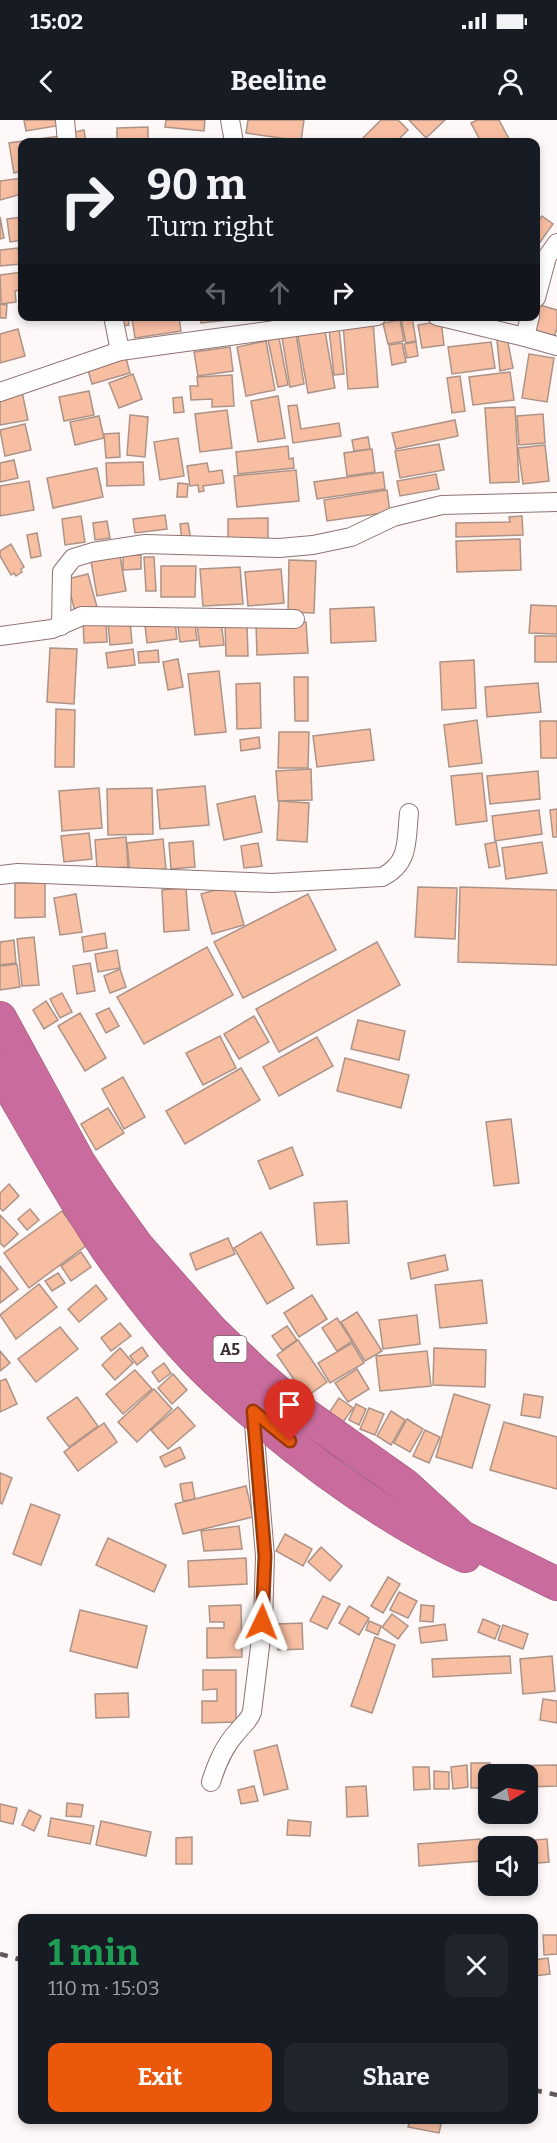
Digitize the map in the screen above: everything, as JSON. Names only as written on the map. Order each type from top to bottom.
[{"type":"highway","name":"A5","points":[[0,1018],[78,1161],[101,1196],[137,1246],[212,1331],[256,1374],[300,1410],[406,1486],[462,1536],[557,1584]]},
{"type":"highway","name":"A5","points":[[0,1070],[75,1199],[120,1266],[216,1380],[324,1467],[403,1522],[456,1551],[557,1599]]},
{"type":"street","points":[[65,120],[67,138]]},
{"type":"street","points":[[230,120],[233,138]]},
{"type":"street","points":[[540,283],[547,257],[557,243]]},
{"type":"street","points":[[114,321],[120,351]]},
{"type":"street","points":[[0,392],[120,351],[269,324],[310,321]]},
{"type":"street","points":[[458,321],[557,346]]},
{"type":"street","points":[[525,337],[529,321]]},
{"type":"street","points":[[61,626],[62,572],[73,558],[93,552],[145,544],[279,548],[313,545],[351,537],[393,517],[442,505],[557,502]]},
{"type":"street","points":[[0,636],[61,626],[82,616],[295,619]]},
{"type":"street","points":[[0,875],[18,873],[272,883],[382,877],[395,870],[405,855],[409,813]]},
{"type":"street","points":[[211,1782],[218,1757],[238,1730],[249,1720],[257,1667],[265,1556],[253,1411]]},
{"type":"building","points":[[24,120],[61,120],[62,125],[26,131]]},
{"type":"building","points":[[166,120],[205,120],[204,131],[165,127]]},
{"type":"building","points":[[248,120],[304,120],[301,138],[280,138],[246,133]]},
{"type":"building","points":[[381,120],[398,120],[408,130],[400,138],[363,138]]},
{"type":"building","points":[[409,120],[445,120],[426,138]]},
{"type":"building","points":[[477,120],[499,120],[508,138],[479,138],[471,123]]},
{"type":"building","points":[[148,127],[148,138],[117,138],[117,128]]},
{"type":"building","points":[[84,130],[85,138],[71,138],[70,133]]},
{"type":"building","points":[[18,142],[18,172],[14,173],[9,143]]},
{"type":"building","points":[[18,179],[18,195],[0,200],[0,181]]},
{"type":"building","points":[[542,216],[553,224],[540,242]]},
{"type":"building","points":[[0,217],[4,238],[0,239]]},
{"type":"building","points":[[18,218],[18,241],[10,242],[7,219]]},
{"type":"building","points":[[18,248],[18,264],[0,266],[0,250]]},
{"type":"building","points":[[18,273],[16,302],[1,304],[0,275]]},
{"type":"building","points":[[0,304],[7,305],[6,318],[0,318]]},
{"type":"building","points":[[540,305],[557,310],[557,328],[553,340],[531,333],[535,321],[540,321]]},
{"type":"building","points":[[120,321],[129,321],[129,325],[120,326]]},
{"type":"building","points":[[132,321],[180,321],[181,331],[135,338]]},
{"type":"building","points":[[373,321],[378,387],[348,389],[343,323]]},
{"type":"building","points":[[400,321],[404,341],[388,344],[383,323]]},
{"type":"building","points":[[401,321],[413,321],[416,341],[406,343]]},
{"type":"building","points":[[441,321],[444,345],[422,348],[418,325]]},
{"type":"building","points":[[477,321],[501,321],[501,325]]},
{"type":"building","points":[[324,326],[335,388],[308,393],[297,331]]},
{"type":"building","points":[[339,328],[344,374],[334,375],[329,329]]},
{"type":"building","points":[[18,329],[25,356],[0,363],[0,334]]},
{"type":"building","points":[[296,334],[304,384],[290,387],[282,337]]},
{"type":"building","points":[[279,338],[288,385],[278,387],[268,340]]},
{"type":"building","points":[[507,338],[513,368],[500,371],[497,340]]},
{"type":"building","points":[[266,341],[275,390],[246,396],[237,347]]},
{"type":"building","points":[[416,342],[418,356],[407,358],[404,344]]},
{"type":"building","points":[[491,342],[495,368],[452,374],[448,347]]},
{"type":"building","points":[[402,343],[406,362],[392,365],[389,345]]},
{"type":"building","points":[[230,347],[233,371],[198,376],[194,352]]},
{"type":"building","points":[[529,354],[554,358],[547,402],[522,398]]},
{"type":"building","points":[[126,358],[130,373],[92,384],[88,370]]},
{"type":"building","points":[[510,372],[514,400],[473,405],[469,377]]},
{"type":"building","points":[[133,374],[142,399],[119,408],[109,383]]},
{"type":"building","points":[[232,375],[234,406],[212,407],[212,399],[191,400],[190,386],[198,386],[197,377]]},
{"type":"building","points":[[460,376],[465,411],[452,413],[447,378]]},
{"type":"building","points":[[89,391],[94,415],[64,421],[59,397]]},
{"type":"building","points":[[22,392],[28,420],[0,425],[0,397]]},
{"type":"building","points":[[278,396],[285,438],[258,442],[251,401]]},
{"type":"building","points":[[182,397],[184,412],[174,413],[173,398]]},
{"type":"building","points":[[297,405],[301,429],[339,423],[341,436],[293,443],[288,406]]},
{"type":"building","points":[[515,407],[519,482],[490,483],[485,408]]},
{"type":"building","points":[[227,410],[232,448],[200,452],[195,414]]},
{"type":"building","points":[[543,414],[545,443],[519,445],[517,416]]},
{"type":"building","points":[[130,415],[148,417],[145,457],[127,455]]},
{"type":"building","points":[[99,416],[104,438],[75,445],[70,422]]},
{"type":"building","points":[[455,420],[458,436],[396,449],[392,433]]},
{"type":"building","points":[[25,424],[31,450],[5,456],[0,430]]},
{"type":"building","points":[[119,433],[120,457],[106,458],[104,434]]},
{"type":"building","points":[[368,437],[370,449],[354,451],[352,440]]},
{"type":"building","points":[[178,438],[184,476],[160,480],[154,442]]},
{"type":"building","points":[[439,444],[444,470],[400,478],[395,451]]},
{"type":"building","points":[[545,445],[549,481],[523,484],[518,448]]},
{"type":"building","points":[[288,446],[289,459],[293,458],[294,468],[238,474],[236,452]]},
{"type":"building","points":[[372,449],[375,472],[347,476],[344,453]]},
{"type":"building","points":[[14,460],[18,478],[0,482],[0,463]]},
{"type":"building","points":[[143,462],[144,485],[107,486],[106,463]]},
{"type":"building","points":[[207,463],[209,472],[222,470],[224,483],[203,486],[204,491],[199,492],[198,485],[190,486],[187,466]]},
{"type":"building","points":[[97,468],[103,497],[53,508],[47,478]]},
{"type":"building","points":[[296,470],[299,501],[237,507],[234,476]]},
{"type":"building","points":[[383,472],[385,489],[317,499],[314,482]]},
{"type":"building","points":[[436,474],[439,489],[400,496],[397,481]]},
{"type":"building","points":[[29,481],[34,510],[0,516],[0,486]]},
{"type":"building","points":[[178,483],[188,484],[187,497],[177,497]]},
{"type":"building","points":[[387,490],[390,512],[327,521],[324,500]]},
{"type":"building","points":[[165,515],[167,529],[135,533],[133,519]]},
{"type":"building","points":[[81,516],[85,542],[65,545],[62,519]]},
{"type":"building","points":[[522,516],[523,535],[456,537],[456,523],[510,522],[509,517]]},
{"type":"building","points":[[268,518],[268,539],[228,540],[228,519]]},
{"type":"building","points":[[107,521],[110,538],[95,540],[93,523]]},
{"type":"building","points":[[188,523],[191,540],[182,541],[180,524]]},
{"type":"building","points":[[37,533],[41,556],[31,558],[27,535]]},
{"type":"building","points":[[520,539],[521,570],[457,572],[456,541]]},
{"type":"building","points":[[11,544],[24,567],[21,569],[22,572],[16,576],[14,573],[11,575],[0,556],[0,551]]},
{"type":"building","points":[[123,555],[141,555],[141,569],[123,570]]},
{"type":"building","points":[[120,556],[126,591],[97,596],[91,561]]},
{"type":"building","points":[[144,557],[154,557],[156,591],[146,591]]},
{"type":"building","points":[[289,560],[316,561],[314,613],[288,612]]},
{"type":"building","points":[[161,566],[196,566],[195,597],[161,597]]},
{"type":"building","points":[[240,567],[243,604],[203,606],[200,569]]},
{"type":"building","points":[[281,569],[284,603],[248,606],[245,572]]},
{"type":"building","points":[[88,574],[97,607],[75,612],[67,579]]},
{"type":"building","points":[[531,605],[557,606],[557,634],[529,633]]},
{"type":"building","points":[[374,607],[376,641],[331,643],[330,609]]},
{"type":"building","points":[[83,620],[106,620],[107,642],[84,643]]},
{"type":"building","points":[[130,621],[132,643],[110,645],[108,623]]},
{"type":"building","points":[[175,621],[177,639],[147,643],[145,625]]},
{"type":"building","points":[[221,621],[224,645],[200,647],[197,624]]},
{"type":"building","points":[[306,622],[308,653],[257,655],[256,624]]},
{"type":"building","points":[[195,624],[197,640],[180,642],[178,626]]},
{"type":"building","points":[[225,624],[247,624],[248,656],[226,656]]},
{"type":"building","points":[[535,636],[557,636],[557,662],[535,662]]},
{"type":"building","points":[[50,648],[77,649],[74,704],[47,702]]},
{"type":"building","points":[[133,649],[135,665],[108,668],[106,653]]},
{"type":"building","points":[[158,650],[159,662],[139,663],[138,652]]},
{"type":"building","points":[[178,659],[183,687],[168,690],[163,662]]},
{"type":"building","points":[[474,660],[476,708],[442,710],[440,662]]},
{"type":"building","points":[[219,671],[226,732],[195,735],[188,674]]},
{"type":"building","points":[[294,677],[308,677],[308,721],[295,721]]},
{"type":"building","points":[[260,683],[261,728],[237,729],[236,684]]},
{"type":"building","points":[[538,683],[541,712],[487,717],[485,687]]},
{"type":"building","points":[[56,709],[75,710],[74,767],[55,767]]},
{"type":"building","points":[[477,720],[482,763],[449,767],[444,725]]},
{"type":"building","points":[[540,721],[557,721],[557,758],[541,758]]},
{"type":"building","points":[[370,729],[374,760],[317,767],[313,736]]},
{"type":"building","points":[[279,732],[309,732],[308,768],[278,768]]},
{"type":"building","points":[[259,737],[260,748],[241,751],[240,740]]},
{"type":"building","points":[[311,769],[312,800],[278,801],[276,771]]},
{"type":"building","points":[[538,771],[540,799],[490,804],[487,776]]},
{"type":"building","points":[[482,773],[487,821],[456,825],[451,776]]},
{"type":"building","points":[[205,786],[209,825],[160,829],[157,790]]},
{"type":"building","points":[[99,788],[102,828],[62,831],[59,791]]},
{"type":"building","points":[[152,788],[153,834],[108,835],[107,789]]},
{"type":"building","points":[[255,796],[262,832],[224,840],[217,804]]},
{"type":"building","points":[[279,801],[309,803],[307,842],[277,840]]},
{"type":"building","points":[[557,809],[557,837],[553,837],[550,810]]},
{"type":"building","points":[[539,810],[542,834],[495,841],[492,816]]},
{"type":"building","points":[[89,833],[92,859],[64,862],[61,836]]},
{"type":"building","points":[[126,837],[128,867],[97,869],[95,840]]},
{"type":"building","points":[[163,839],[166,869],[130,873],[127,843]]},
{"type":"building","points":[[193,841],[195,867],[171,869],[169,843]]},
{"type":"building","points":[[496,842],[500,866],[489,868],[485,844]]},
{"type":"building","points":[[542,842],[547,873],[506,879],[502,848]]},
{"type":"building","points":[[258,843],[262,866],[244,868],[241,846]]},
{"type":"building","points":[[15,883],[45,883],[45,917],[15,918]]},
{"type":"building","points":[[233,885],[244,925],[212,934],[201,894]]},
{"type":"building","points":[[418,887],[457,888],[455,939],[415,937]]},
{"type":"building","points":[[460,887],[557,890],[557,965],[458,962]]},
{"type":"building","points":[[186,888],[189,930],[164,932],[162,890]]},
{"type":"building","points":[[76,894],[82,932],[60,935],[54,898]]},
{"type":"building","points":[[308,894],[336,950],[243,998],[214,942]]},
{"type":"building","points":[[105,933],[107,948],[84,952],[82,937]]},
{"type":"building","points":[[34,937],[39,985],[22,986],[17,939]]},
{"type":"building","points":[[14,940],[16,963],[0,965],[0,942]]},
{"type":"building","points":[[377,942],[400,985],[279,1052],[256,1009]]},
{"type":"building","points":[[207,947],[233,995],[144,1044],[117,997]]},
{"type":"building","points":[[117,950],[120,968],[98,972],[95,954]]},
{"type":"building","points":[[90,963],[95,991],[77,994],[73,966]]},
{"type":"building","points":[[17,964],[20,987],[0,990],[0,966]]},
{"type":"building","points":[[120,969],[126,987],[110,993],[104,976]]},
{"type":"building","points":[[62,993],[72,1012],[60,1018],[50,999]]},
{"type":"building","points":[[46,1001],[58,1020],[44,1029],[33,1010]]},
{"type":"building","points":[[109,1008],[119,1026],[106,1033],[96,1014]]},
{"type":"building","points":[[80,1013],[106,1058],[85,1071],[58,1026]]},
{"type":"building","points":[[254,1016],[269,1042],[239,1059],[224,1034]]},
{"type":"building","points":[[358,1020],[405,1031],[399,1060],[351,1049]]},
{"type":"building","points":[[220,1036],[236,1068],[203,1085],[186,1053]]},
{"type":"building","points":[[317,1037],[333,1066],[279,1096],[263,1067]]},
{"type":"building","points":[[345,1058],[409,1075],[401,1108],[337,1091]]},
{"type":"building","points":[[241,1068],[260,1100],[185,1144],[166,1111]]},
{"type":"building","points":[[123,1077],[145,1117],[124,1129],[102,1089]]},
{"type":"building","points":[[108,1108],[124,1133],[96,1150],[81,1124]]},
{"type":"building","points":[[511,1119],[519,1183],[494,1186],[486,1122]]},
{"type":"building","points":[[292,1147],[303,1175],[270,1189],[258,1161]]},
{"type":"building","points":[[9,1184],[19,1196],[3,1211],[0,1208],[0,1193]]},
{"type":"building","points":[[347,1201],[349,1243],[317,1245],[314,1203]]},
{"type":"building","points":[[30,1209],[39,1220],[27,1230],[18,1219]]},
{"type":"building","points":[[62,1211],[87,1245],[29,1288],[4,1253]]},
{"type":"building","points":[[0,1215],[18,1234],[4,1247],[0,1243]]},
{"type":"building","points":[[261,1232],[294,1288],[267,1304],[234,1248]]},
{"type":"building","points":[[228,1238],[235,1254],[196,1270],[190,1254]]},
{"type":"building","points":[[81,1252],[91,1267],[71,1281],[61,1266]]},
{"type":"building","points":[[445,1255],[448,1270],[411,1279],[408,1263]]},
{"type":"building","points":[[0,1266],[18,1289],[0,1303]]},
{"type":"building","points":[[58,1273],[65,1283],[52,1291],[45,1281]]},
{"type":"building","points":[[482,1280],[487,1323],[440,1328],[435,1285]]},
{"type":"building","points":[[39,1284],[57,1307],[16,1339],[0,1315]]},
{"type":"building","points":[[96,1285],[107,1299],[79,1322],[68,1309]]},
{"type":"building","points":[[312,1295],[327,1319],[299,1337],[284,1313]]},
{"type":"building","points":[[357,1312],[382,1351],[365,1361],[341,1322]]},
{"type":"building","points":[[417,1315],[420,1344],[383,1349],[379,1320]]},
{"type":"building","points":[[337,1318],[352,1341],[337,1351],[322,1328]]},
{"type":"building","points":[[120,1323],[131,1336],[111,1351],[101,1338]]},
{"type":"building","points":[[287,1326],[297,1340],[282,1350],[272,1336]]},
{"type":"building","points":[[60,1327],[78,1349],[36,1382],[18,1359]]},
{"type":"building","points":[[298,1340],[327,1382],[306,1397],[277,1355]]},
{"type":"building","points":[[352,1343],[364,1363],[330,1383],[318,1363]]},
{"type":"building","points":[[142,1347],[148,1356],[137,1365],[130,1356]]},
{"type":"building","points":[[120,1348],[133,1363],[115,1380],[102,1365]]},
{"type":"building","points":[[434,1348],[486,1350],[485,1387],[433,1385]]},
{"type":"building","points":[[0,1351],[10,1363],[0,1371]]},
{"type":"building","points":[[427,1351],[431,1386],[380,1391],[376,1356]]},
{"type":"building","points":[[164,1363],[171,1373],[159,1382],[152,1372]]},
{"type":"building","points":[[357,1369],[369,1389],[348,1402],[335,1383]]},
{"type":"building","points":[[135,1370],[152,1389],[123,1414],[106,1394]]},
{"type":"building","points":[[173,1374],[187,1390],[172,1404],[158,1388]]},
{"type":"building","points":[[6,1379],[17,1404],[0,1412],[0,1381]]},
{"type":"building","points":[[154,1389],[172,1409],[137,1442],[118,1422]]},
{"type":"building","points":[[454,1394],[490,1405],[472,1468],[436,1457]]},
{"type":"building","points":[[524,1394],[543,1397],[540,1418],[521,1415]]},
{"type":"building","points":[[77,1397],[98,1426],[69,1447],[47,1418]]},
{"type":"building","points":[[339,1398],[353,1408],[341,1425],[327,1416]]},
{"type":"building","points":[[356,1404],[366,1409],[359,1425],[349,1420]]},
{"type":"building","points":[[178,1407],[195,1426],[168,1449],[151,1430]]},
{"type":"building","points":[[369,1408],[384,1414],[375,1435],[360,1429]]},
{"type":"building","points":[[391,1411],[405,1420],[391,1445],[377,1436]]},
{"type":"building","points":[[407,1419],[423,1429],[410,1452],[394,1443]]},
{"type":"building","points":[[504,1422],[557,1437],[557,1489],[490,1470]]},
{"type":"building","points":[[104,1423],[117,1442],[78,1471],[64,1452]]},
{"type":"building","points":[[425,1430],[440,1437],[429,1463],[413,1456]]},
{"type":"building","points":[[180,1447],[185,1458],[165,1467],[160,1457]]},
{"type":"building","points":[[0,1473],[12,1478],[2,1504],[0,1503]]},
{"type":"building","points":[[192,1482],[195,1499],[183,1501],[180,1484]]},
{"type":"building","points":[[246,1486],[253,1517],[183,1534],[175,1504]]},
{"type":"building","points":[[31,1504],[60,1515],[41,1565],[13,1554]]},
{"type":"building","points":[[239,1526],[242,1549],[204,1551],[201,1531]]},
{"type":"building","points":[[285,1534],[312,1549],[303,1566],[276,1551]]},
{"type":"building","points":[[108,1538],[166,1565],[154,1592],[96,1565]]},
{"type":"building","points":[[321,1547],[342,1566],[330,1581],[308,1562]]},
{"type":"building","points":[[246,1558],[247,1584],[189,1587],[188,1561]]},
{"type":"building","points":[[388,1577],[400,1584],[383,1613],[371,1606]]},
{"type":"building","points":[[399,1592],[417,1601],[408,1618],[390,1610]]},
{"type":"building","points":[[323,1596],[340,1604],[327,1629],[310,1621]]},
{"type":"building","points":[[241,1605],[242,1657],[207,1658],[207,1628],[224,1628],[224,1622],[210,1622],[209,1606]]},
{"type":"building","points":[[421,1605],[434,1606],[433,1622],[420,1621]]},
{"type":"building","points":[[349,1606],[369,1618],[359,1635],[339,1623]]},
{"type":"building","points":[[80,1610],[147,1626],[137,1668],[70,1651]]},
{"type":"building","points":[[392,1614],[408,1626],[398,1639],[382,1627]]},
{"type":"building","points":[[483,1619],[500,1626],[495,1639],[478,1632]]},
{"type":"building","points":[[369,1621],[381,1626],[378,1635],[366,1630]]},
{"type":"building","points":[[302,1623],[303,1649],[278,1650],[277,1624]]},
{"type":"building","points":[[445,1624],[447,1640],[421,1643],[419,1628]]},
{"type":"building","points":[[503,1625],[528,1634],[523,1649],[498,1640]]},
{"type":"building","points":[[375,1637],[395,1645],[372,1713],[351,1706]]},
{"type":"building","points":[[510,1656],[511,1673],[433,1677],[432,1659]]},
{"type":"building","points":[[552,1656],[555,1691],[523,1694],[520,1659]]},
{"type":"building","points":[[203,1670],[236,1670],[236,1722],[202,1723],[202,1701],[217,1701],[217,1689],[203,1690]]},
{"type":"building","points":[[128,1693],[129,1717],[96,1718],[95,1694]]},
{"type":"building","points":[[543,1699],[557,1701],[557,1723],[540,1720]]},
{"type":"building","points":[[277,1745],[288,1789],[264,1795],[254,1751]]},
{"type":"building","points":[[471,1763],[490,1763],[478,1764],[478,1788],[471,1788]]},
{"type":"building","points":[[467,1765],[468,1787],[453,1789],[451,1767]]},
{"type":"building","points":[[538,1765],[557,1765],[557,1786],[538,1787]]},
{"type":"building","points":[[413,1767],[429,1767],[430,1789],[414,1790]]},
{"type":"building","points":[[434,1771],[449,1772],[449,1789],[434,1789]]},
{"type":"building","points":[[254,1786],[258,1801],[241,1804],[238,1790]]},
{"type":"building","points":[[366,1786],[368,1816],[347,1817],[346,1787]]},
{"type":"building","points":[[67,1803],[83,1805],[81,1817],[66,1816]]},
{"type":"building","points":[[0,1804],[17,1808],[13,1824],[0,1821]]},
{"type":"building","points":[[29,1810],[41,1816],[34,1831],[22,1825]]},
{"type":"building","points":[[51,1818],[94,1826],[90,1844],[48,1836]]},
{"type":"building","points":[[288,1820],[311,1822],[310,1836],[287,1835]]},
{"type":"building","points":[[101,1821],[151,1832],[146,1856],[96,1845]]},
{"type":"building","points":[[192,1837],[192,1864],[176,1864],[176,1838]]},
{"type":"building","points":[[478,1839],[478,1861],[419,1866],[418,1844]]},
{"type":"building","points":[[547,1839],[549,1862],[538,1863],[538,1840]]},
{"type":"building","points":[[543,1935],[557,1935],[557,1954],[544,1955]]},
{"type":"building","points":[[548,1958],[550,1974],[538,1976],[538,1959]]},
{"type":"building","points":[[409,2124],[441,2124],[439,2133],[408,2127]]},
{"type":"railway","points":[[0,1954],[18,1959]]},
{"type":"railway","points":[[538,2091],[557,2095]]},
{"type":"route","points":[[262,1622],[265,1556],[253,1411],[290,1441]]}]
